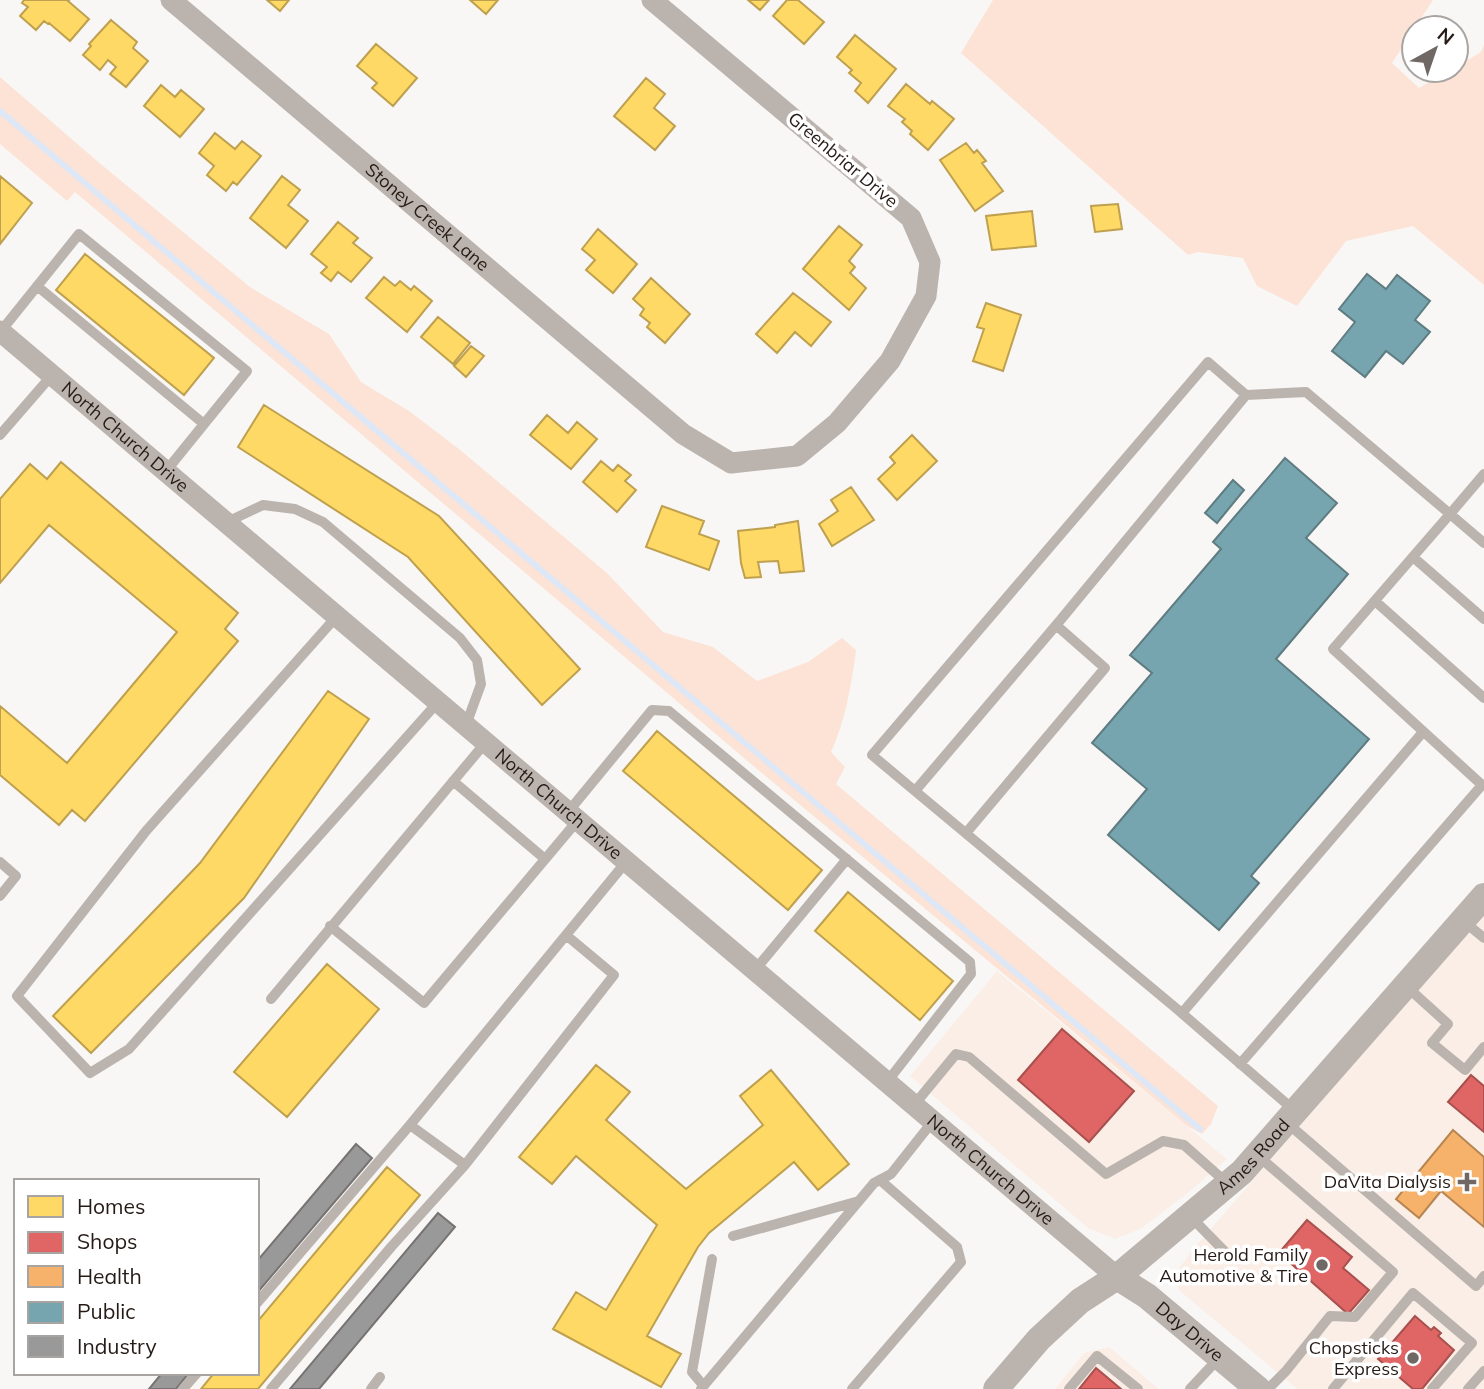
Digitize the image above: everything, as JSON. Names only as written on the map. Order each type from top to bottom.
[{"type":"street","name":"Stoney Creek Lane","points":[[171,0],[683,434]]},
{"type":"street","name":"Greenbriar Drive","points":[[652,0],[911,218],[930,262],[926,296],[890,361],[837,424],[797,456],[732,463],[683,434]]},
{"type":"street","name":"North Church Drive","points":[[0,331],[1117,1277]]},
{"type":"street","name":"Ames Road","points":[[996,1389],[1040,1339],[1080,1301],[1117,1277],[1228,1184],[1257,1155],[1484,896]]},
{"type":"street","name":"Day Drive","points":[[1117,1277],[1147,1296],[1258,1389]]},
{"type":"lane","points":[[0,331],[79,234],[247,371],[166,471]]},
{"type":"lane","points":[[37,286],[204,424]]},
{"type":"lane","points":[[1484,543],[1306,393],[1246,394],[1208,362],[872,755],[1182,1013],[1240,1064],[1290,1117],[1476,1286],[1484,1276]]},
{"type":"lane","points":[[0,435],[52,375]]},
{"type":"lane","points":[[915,791],[1246,394]]},
{"type":"lane","points":[[1240,1064],[1483,785],[1333,649],[1484,474]]},
{"type":"lane","points":[[226,523],[263,505],[295,509],[323,522],[460,638],[477,660],[481,684],[466,725]]},
{"type":"lane","points":[[1413,557],[1484,619]]},
{"type":"lane","points":[[1375,601],[1484,698]]},
{"type":"lane","points":[[337,616],[146,831],[17,996],[90,1073],[129,1049],[438,702]]},
{"type":"lane","points":[[966,833],[1105,668],[1056,625]]},
{"type":"lane","points":[[330,926],[424,1003],[545,859],[573,816],[652,710],[669,711],[970,962],[971,974],[887,1082]]},
{"type":"lane","points":[[1182,1013],[1423,732]]},
{"type":"lane","points":[[271,999],[486,742]]},
{"type":"lane","points":[[453,781],[545,859]]},
{"type":"lane","points":[[755,970],[847,859]]},
{"type":"lane","points":[[0,862],[16,876],[0,896]]},
{"type":"lane","points":[[259,1301],[410,1125],[626,862]]},
{"type":"lane","points":[[1462,920],[1484,938]]},
{"type":"lane","points":[[271,1389],[392,1246],[465,1165],[614,975],[566,935]]},
{"type":"lane","points":[[1405,986],[1448,1024],[1432,1043],[1465,1070],[1484,1047]]},
{"type":"lane","points":[[914,1105],[956,1054],[969,1056],[1106,1174],[1163,1141],[1184,1145],[1228,1184]]},
{"type":"lane","points":[[712,1259],[692,1372],[702,1387],[859,1201],[880,1180],[891,1174],[933,1121]]},
{"type":"lane","points":[[410,1125],[465,1165]]},
{"type":"lane","points":[[1257,1155],[1393,1272],[1355,1317],[1329,1316],[1286,1371],[1268,1389]]},
{"type":"lane","points":[[852,1389],[961,1262],[957,1247],[880,1180]]},
{"type":"lane","points":[[733,1236],[859,1201]]},
{"type":"lane","points":[[1190,1216],[1232,1259]]},
{"type":"lane","points":[[1333,1389],[1413,1293],[1472,1343],[1432,1389]]},
{"type":"lane","points":[[1069,1389],[1097,1356],[1138,1389]]},
{"type":"lane","points":[[1190,1389],[1219,1357]]},
{"type":"lane","points":[[1468,1389],[1484,1371]]},
{"type":"lane","points":[[183,1389],[195,1375]]},
{"type":"lane","points":[[371,1389],[380,1377]]},
{"type":"shaded area","points":[[993,0],[1433,0],[1424,14],[1400,14],[1400,51],[1392,63],[1400,70],[1400,84],[1415,84],[1419,88],[1426,84],[1470,84],[1470,59],[1481,52],[1484,45],[1484,285],[1413,226],[1346,241],[1297,306],[1257,286],[1243,258],[1198,252],[1188,255],[961,53]]},
{"type":"shaded area","points":[[0,77],[250,287],[329,334],[361,382],[409,411],[459,449],[607,573],[663,632],[713,647],[757,681],[808,662],[842,638],[856,650],[847,702],[831,752],[845,767],[836,784],[1218,1106],[1211,1124],[1202,1134],[1187,1126],[757,769],[75,192],[67,201],[0,144]]},
{"type":"shaded area","points":[[1484,914],[1484,1389],[1297,1389],[1180,1291],[1174,1275],[1195,1247]]},
{"type":"shaded area","points":[[997,971],[1227,1159],[1142,1228],[1115,1239],[1088,1228],[910,1076]]},
{"type":"shaded area","points":[[1109,1347],[1159,1389],[1055,1389],[1084,1353]]},
{"type":"building: Homes","points":[[24,0],[69,0],[89,19],[70,41],[49,23],[44,21],[36,30],[20,16],[28,7],[22,3]]},
{"type":"building: Homes","points":[[267,0],[289,0],[280,11]]},
{"type":"building: Homes","points":[[470,0],[498,0],[486,14]]},
{"type":"building: Homes","points":[[748,0],[769,0],[760,10]]},
{"type":"building: Homes","points":[[787,0],[798,0],[824,22],[804,44],[773,16]]},
{"type":"building: Homes","points":[[111,20],[137,42],[133,48],[148,61],[126,87],[110,74],[116,67],[108,60],[100,70],[83,55],[91,46],[89,44]]},
{"type":"building: Homes","points":[[855,35],[896,69],[868,103],[855,91],[861,83],[849,73],[852,70],[837,57]]},
{"type":"building: Homes","points":[[376,44],[417,78],[393,106],[372,88],[377,83],[357,66]]},
{"type":"building: Homes","points":[[646,78],[665,94],[654,108],[675,126],[655,150],[614,116]]},
{"type":"building: Homes","points":[[906,84],[954,119],[928,150],[910,134],[912,131],[902,122],[905,119],[888,106]]},
{"type":"building: Homes","points":[[161,85],[175,97],[181,90],[204,109],[180,137],[144,106]]},
{"type":"building: Homes","points":[[215,133],[235,149],[242,141],[261,156],[237,185],[233,182],[226,191],[207,175],[214,166],[199,153]]},
{"type":"building: Homes","points":[[966,143],[974,153],[977,150],[986,161],[982,163],[1003,191],[975,211],[940,160]]},
{"type":"building: Homes","points":[[0,176],[32,203],[0,244]]},
{"type":"building: Homes","points":[[282,176],[300,190],[288,205],[308,221],[286,248],[250,218]]},
{"type":"building: Homes","points":[[1118,204],[1122,229],[1095,232],[1091,206]]},
{"type":"building: Homes","points":[[1032,211],[1036,246],[992,250],[986,216]]},
{"type":"building: Homes","points":[[338,222],[358,238],[353,243],[372,258],[351,282],[338,272],[331,281],[321,273],[327,267],[311,254]]},
{"type":"building: Homes","points":[[839,226],[862,245],[849,261],[855,267],[850,273],[866,288],[849,310],[803,269]]},
{"type":"building: Homes","points":[[598,229],[637,264],[613,293],[586,270],[595,260],[582,249]]},
{"type":"building: Homes","points":[[85,254],[214,358],[184,395],[56,290]]},
{"type":"building: Homes","points":[[384,277],[395,286],[400,281],[411,290],[414,286],[432,301],[407,332],[366,298]]},
{"type":"building: Homes","points":[[651,278],[690,314],[665,343],[647,327],[650,323],[640,315],[644,309],[633,299]]},
{"type":"building: Homes","points":[[793,293],[831,322],[811,346],[795,332],[777,353],[756,334]]},
{"type":"building: Homes","points":[[986,303],[1021,315],[1003,371],[973,361],[984,329],[977,327]]},
{"type":"building: Homes","points":[[438,317],[470,343],[453,364],[421,337]]},
{"type":"building: Homes","points":[[471,346],[484,356],[466,377],[454,366]]},
{"type":"building: Homes","points":[[264,405],[439,516],[580,669],[542,705],[408,557],[238,447]]},
{"type":"building: Homes","points":[[547,415],[568,433],[577,422],[597,439],[571,469],[530,435]]},
{"type":"building: Homes","points":[[912,435],[937,461],[897,500],[878,479],[895,463],[890,457]]},
{"type":"building: Homes","points":[[601,461],[613,471],[618,465],[631,475],[625,481],[636,490],[617,512],[583,482]]},
{"type":"building: Homes","points":[[61,462],[238,613],[225,629],[238,641],[85,821],[72,810],[59,825],[0,775],[0,706],[67,763],[177,632],[49,525],[0,583],[0,499],[30,464],[47,479]]},
{"type":"building: Homes","points":[[851,487],[874,520],[832,546],[819,524],[838,511],[831,500]]},
{"type":"building: Homes","points":[[662,506],[704,521],[699,534],[719,541],[709,570],[646,547]]},
{"type":"building: Homes","points":[[798,521],[804,571],[780,573],[778,561],[758,562],[761,577],[745,578],[738,531],[775,527]]},
{"type":"building: Homes","points":[[328,691],[369,719],[244,898],[91,1053],[53,1016],[200,863]]},
{"type":"building: Homes","points":[[657,731],[822,870],[788,910],[623,771]]},
{"type":"building: Homes","points":[[848,892],[953,981],[920,1020],[815,931]]},
{"type":"building: Homes","points":[[327,964],[379,1009],[287,1117],[234,1072]]},
{"type":"building: Homes","points":[[596,1065],[630,1092],[606,1120],[686,1189],[763,1125],[740,1096],[771,1070],[849,1164],[818,1190],[794,1162],[709,1233],[698,1247],[647,1336],[681,1354],[661,1387],[553,1329],[576,1292],[606,1310],[657,1225],[576,1156],[552,1184],[519,1157]]},
{"type":"building: Homes","points":[[387,1167],[420,1195],[258,1389],[201,1389],[212,1375],[259,1375],[259,1320]]},
{"type":"building: Shops","points":[[1062,1029],[1134,1091],[1089,1142],[1018,1080]]},
{"type":"building: Shops","points":[[1471,1075],[1484,1086],[1484,1132],[1448,1102]]},
{"type":"building: Shops","points":[[1307,1220],[1352,1257],[1343,1268],[1369,1290],[1348,1314],[1279,1253]]},
{"type":"building: Shops","points":[[1415,1316],[1431,1330],[1434,1327],[1441,1333],[1438,1336],[1454,1350],[1422,1389],[1413,1389],[1378,1359]]},
{"type":"building: Shops","points":[[1096,1368],[1121,1389],[1079,1389]]},
{"type":"building: Health","points":[[1453,1130],[1484,1157],[1484,1227],[1441,1191],[1419,1218],[1396,1199]]},
{"type":"building: Public","points":[[1367,274],[1386,289],[1397,275],[1430,301],[1415,320],[1430,332],[1403,364],[1386,351],[1365,377],[1332,351],[1355,322],[1339,309]]},
{"type":"building: Public","points":[[1285,458],[1337,503],[1306,538],[1348,574],[1276,659],[1369,739],[1251,876],[1259,883],[1219,930],[1108,835],[1147,789],[1092,743],[1152,673],[1130,655],[1221,549],[1213,542]]},
{"type":"building: Public","points":[[1233,480],[1244,490],[1217,523],[1205,513]]},
{"type":"building: Industry","points":[[356,1144],[372,1158],[259,1291],[259,1259]]},
{"type":"building: Industry","points":[[438,1213],[455,1227],[319,1389],[290,1389]]},
{"type":"building: Industry","points":[[160,1375],[187,1375],[176,1389],[149,1389]]},
{"type":"waterway","points":[[0,111],[1200,1129]]},
{"type":"place","name":"DaVita Dialysis","points":[[1467,1182]]},
{"type":"place","name":"Herold Family Automotive & Tire","points":[[1322,1265]]},
{"type":"place","name":"Chopsticks Express","points":[[1413,1358]]}]
